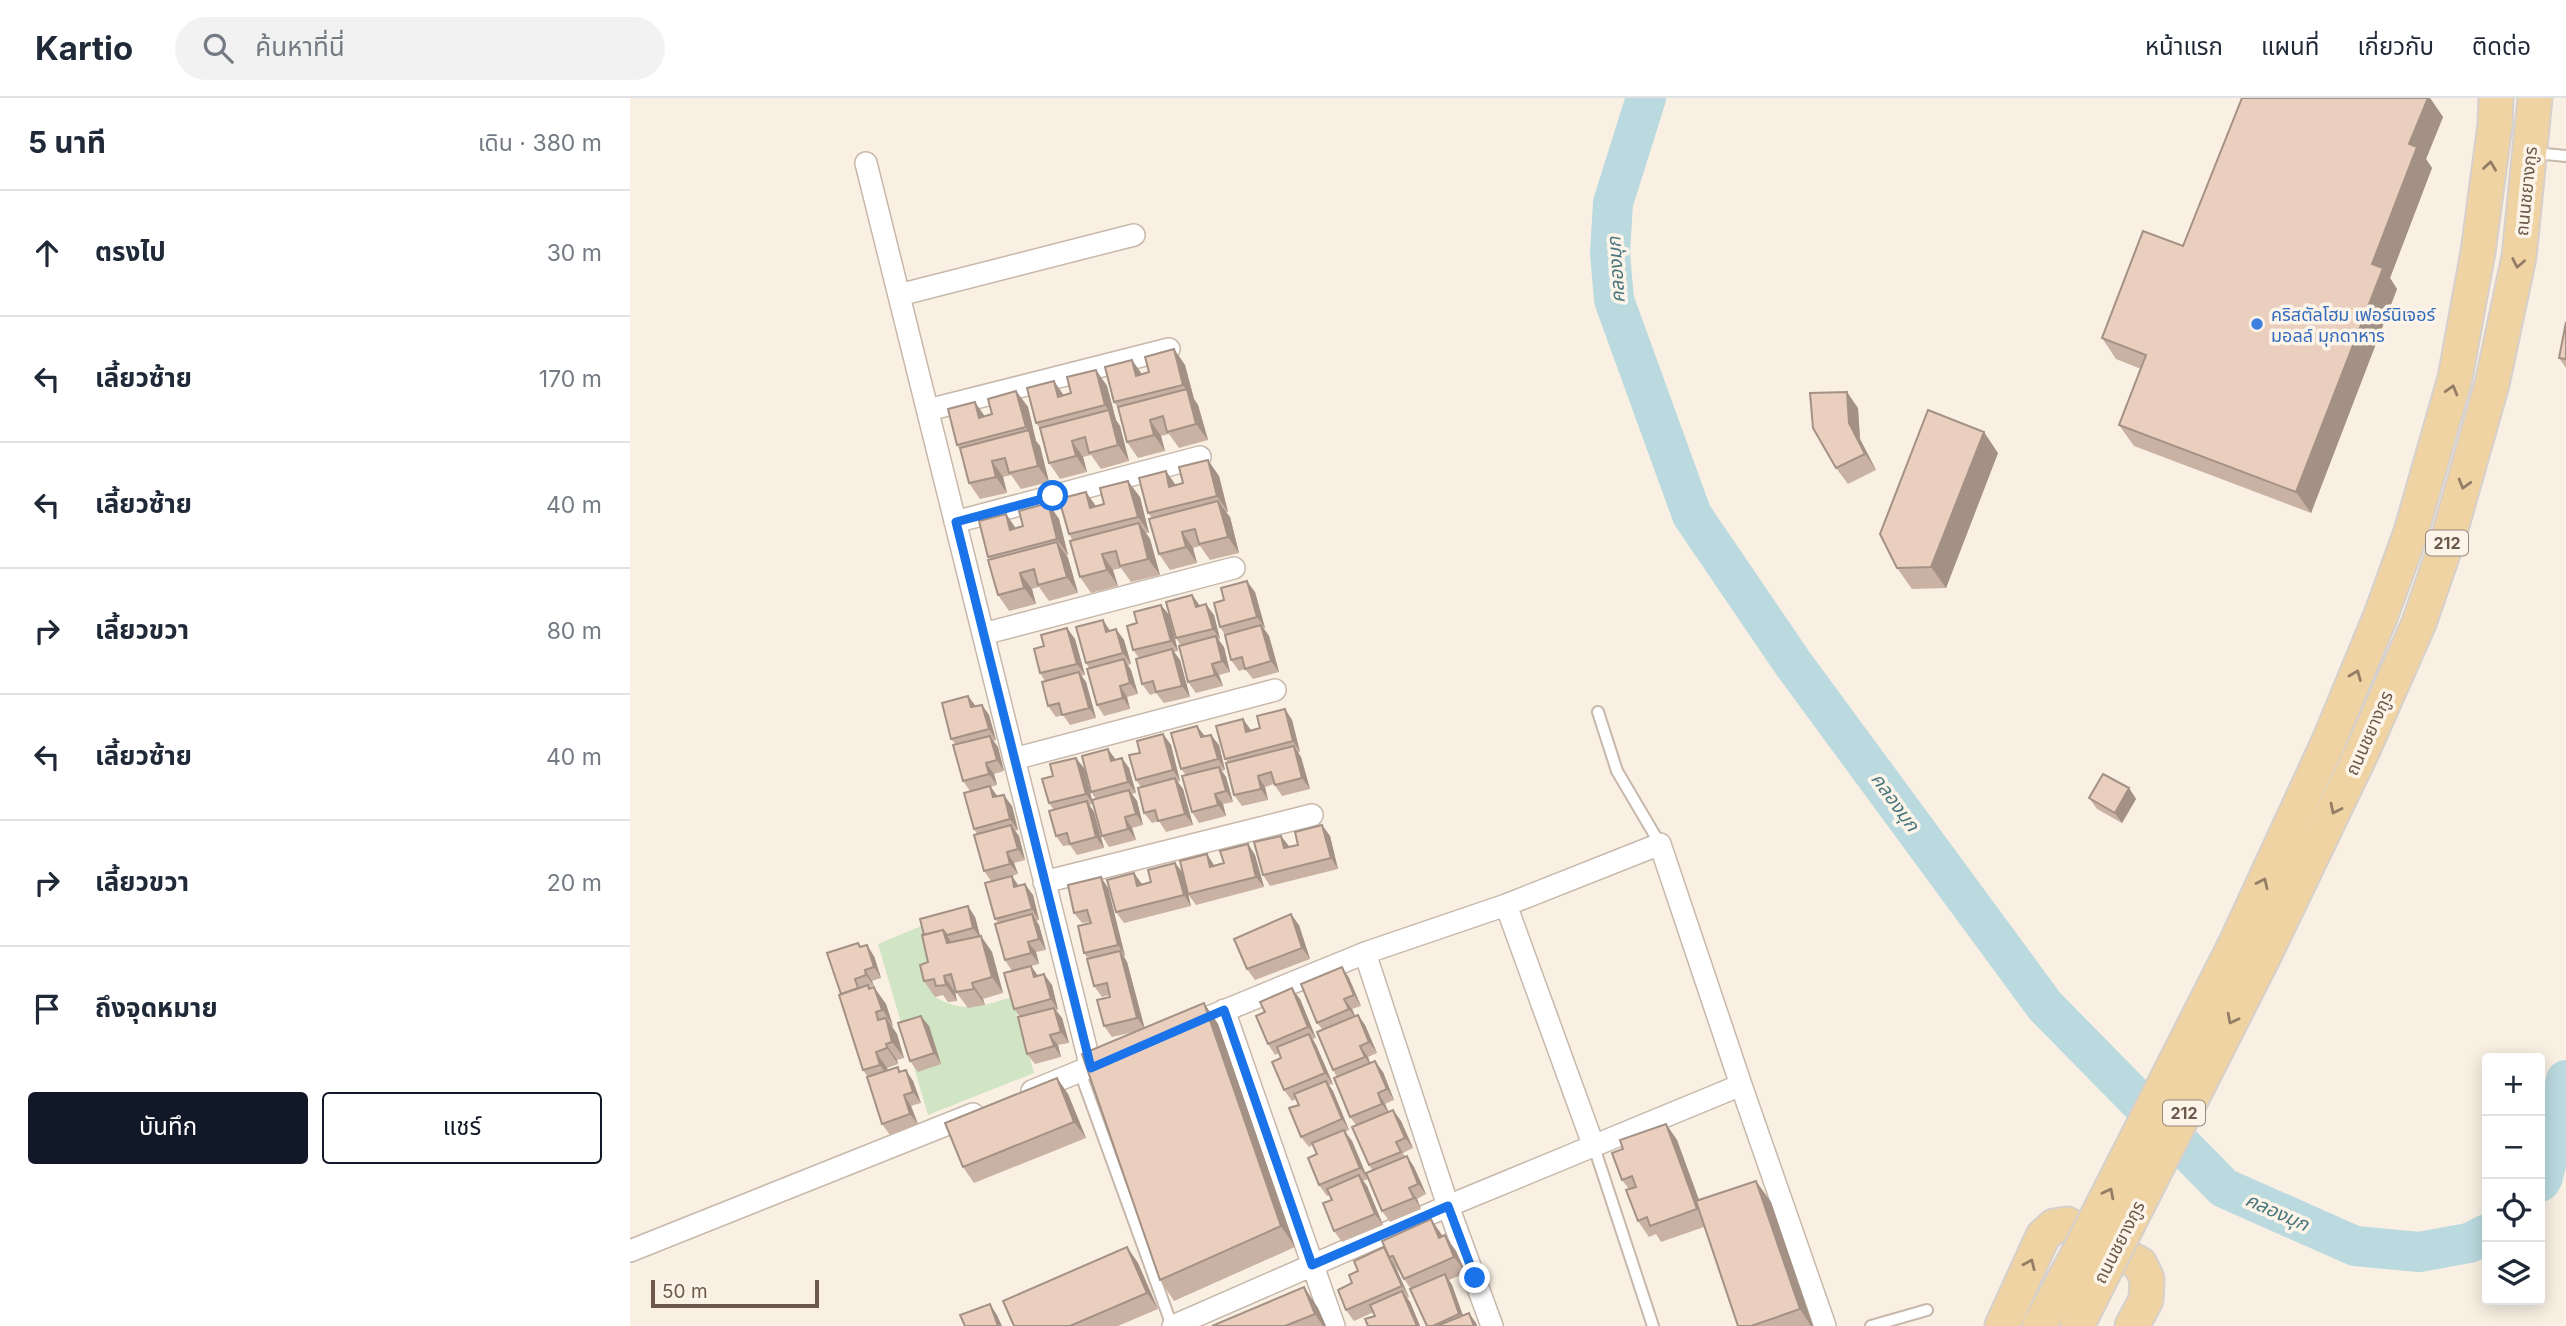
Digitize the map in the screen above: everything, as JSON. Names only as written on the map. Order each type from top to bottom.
[{"type":"main road","name":"ถนนชยางกูร","points":[[2249,951],[2411,532],[2455,378],[2478,252],[2495,125],[2496,98]]},
{"type":"main road","name":"ถนนชยางกูร","points":[[2039,1326],[2092,1261],[2249,951],[2367,740],[2419,623],[2448,539],[2495,371],[2519,257],[2535,98]]},
{"type":"main road","points":[[2002,1326],[2043,1236],[2054,1226],[2067,1224],[2140,1264],[2147,1279],[2146,1300],[2132,1326]]},
{"type":"main road","name":"ถนนชยางกูร","points":[[2077,1326],[2092,1261]]},
{"type":"street","points":[[866,163],[1044,882],[1085,1070]]},
{"type":"street","points":[[899,295],[1134,235]]},
{"type":"street","points":[[928,410],[1168,349]]},
{"type":"street","points":[[956,522],[1200,457]]},
{"type":"street","points":[[983,634],[1234,568]]},
{"type":"street","points":[[1014,759],[1275,690]]},
{"type":"street","points":[[1044,882],[1312,815]]},
{"type":"street","points":[[1163,1036],[1365,953],[1506,905],[1660,844],[1825,1326]]},
{"type":"street","points":[[1506,905],[1594,1147]]},
{"type":"street","points":[[1365,953],[1448,1206],[1492,1326]]},
{"type":"street","points":[[1224,1010],[1334,1326]]},
{"type":"street","points":[[1016,1097],[1127,1052]]},
{"type":"street","points":[[1172,1326],[1448,1206],[1741,1085]]},
{"type":"street","points":[[630,1251],[990,1108]]},
{"type":"lane","points":[[2530,153],[2566,156]]},
{"type":"lane","points":[[1598,712],[1617,771],[1660,844]]},
{"type":"lane","points":[[1085,1070],[1172,1326]]},
{"type":"lane","points":[[1594,1147],[1653,1326]]},
{"type":"lane","points":[[1871,1326],[1927,1310]]},
{"type":"green space","points":[[926,924],[935,997],[955,1005],[973,1007],[1012,997],[1034,1073],[928,1115],[878,944]]},
{"type":"building","name":"คริสตัลโฮม เฟอร์นิเจอร์ มอลล์ มุกดาหาร","points":[[2242,98],[2428,98],[2409,144],[2417,147],[2372,264],[2383,268],[2296,492],[2119,425],[2146,355],[2102,338],[2143,231],[2183,246]]},
{"type":"building","points":[[2566,322],[2566,359],[2559,358]]},
{"type":"building","points":[[1174,349],[1183,385],[1114,402],[1105,367],[1132,360],[1136,376],[1149,372],[1145,357]]},
{"type":"building","points":[[1096,370],[1105,405],[1036,423],[1027,388],[1054,381],[1058,397],[1071,393],[1067,377]]},
{"type":"building","points":[[1187,389],[1196,424],[1167,432],[1163,416],[1150,420],[1154,435],[1127,442],[1118,407]]},
{"type":"building","points":[[1016,391],[1026,427],[957,445],[948,409],[975,402],[979,418],[992,414],[988,399]]},
{"type":"building","points":[[1847,392],[1849,423],[1865,454],[1836,468],[1813,428],[1810,393]]},
{"type":"building","points":[[1109,410],[1118,445],[1089,453],[1085,437],[1072,441],[1076,456],[1049,463],[1040,428]]},
{"type":"building","points":[[1928,410],[1984,432],[1931,567],[1897,568],[1880,534]]},
{"type":"building","points":[[1029,430],[1038,466],[1009,473],[1005,458],[992,461],[996,477],[969,483],[960,448]]},
{"type":"building","points":[[1208,460],[1217,496],[1148,513],[1139,478],[1166,471],[1169,487],[1183,483],[1179,467]]},
{"type":"building","points":[[1128,481],[1138,517],[1069,534],[1059,499],[1086,492],[1090,508],[1104,504],[1100,488]]},
{"type":"building","points":[[1218,501],[1228,537],[1199,544],[1195,529],[1182,532],[1186,547],[1159,554],[1149,519]]},
{"type":"building","points":[[1048,503],[1057,539],[988,557],[979,521],[1006,514],[1010,530],[1023,526],[1019,511]]},
{"type":"building","points":[[1139,523],[1148,559],[1120,566],[1116,551],[1102,554],[1107,570],[1080,577],[1070,541]]},
{"type":"building","points":[[1057,542],[1067,577],[1038,585],[1034,569],[1020,573],[1024,588],[998,595],[988,560]]},
{"type":"building","points":[[1247,581],[1257,617],[1220,627],[1214,603],[1224,600],[1221,588]]},
{"type":"building","points":[[1192,595],[1196,607],[1206,604],[1213,629],[1176,638],[1166,602]]},
{"type":"building","points":[[1161,605],[1171,641],[1133,650],[1127,626],[1137,623],[1134,612]]},
{"type":"building","points":[[1103,620],[1106,632],[1116,629],[1123,653],[1086,663],[1076,627]]},
{"type":"building","points":[[1261,625],[1271,661],[1245,669],[1242,657],[1231,660],[1225,635]]},
{"type":"building","points":[[1067,628],[1077,664],[1040,673],[1034,649],[1044,646],[1041,635]]},
{"type":"building","points":[[1216,636],[1222,661],[1212,664],[1215,675],[1188,682],[1179,646]]},
{"type":"building","points":[[1172,649],[1182,686],[1156,692],[1153,681],[1142,684],[1136,659]]},
{"type":"building","points":[[1124,659],[1130,683],[1120,686],[1123,698],[1097,705],[1087,669]]},
{"type":"building","points":[[1079,672],[1089,708],[1062,715],[1059,703],[1048,706],[1042,682]]},
{"type":"building","points":[[968,696],[971,707],[982,705],[989,729],[951,739],[942,703]]},
{"type":"building","points":[[1285,709],[1293,741],[1225,759],[1216,726],[1243,719],[1246,732],[1260,728],[1257,716]]},
{"type":"building","points":[[1197,726],[1201,737],[1211,735],[1218,759],[1181,769],[1171,733]]},
{"type":"building","points":[[1163,734],[1173,770],[1136,780],[1129,755],[1140,753],[1137,741]]},
{"type":"building","points":[[990,736],[997,760],[986,763],[989,774],[963,781],[953,745]]},
{"type":"building","points":[[1294,746],[1302,778],[1275,785],[1271,772],[1258,776],[1261,789],[1234,795],[1226,763]]},
{"type":"building","points":[[1108,749],[1111,761],[1122,758],[1128,782],[1091,792],[1082,756]]},
{"type":"building","points":[[1076,758],[1086,794],[1049,803],[1042,779],[1053,776],[1050,764]]},
{"type":"building","points":[[1219,767],[1226,791],[1215,794],[1218,805],[1192,812],[1182,776]]},
{"type":"building","points":[[2103,774],[2129,788],[2115,813],[2089,798]]},
{"type":"building","points":[[1175,778],[1185,814],[1158,821],[1155,810],[1144,813],[1138,788]]},
{"type":"building","points":[[990,786],[993,797],[1004,795],[1010,819],[974,829],[964,793]]},
{"type":"building","points":[[1129,790],[1136,814],[1125,817],[1128,829],[1102,836],[1092,800]]},
{"type":"building","points":[[1087,801],[1096,837],[1070,844],[1067,833],[1056,836],[1049,811]]},
{"type":"building","points":[[1011,825],[1018,849],[1007,852],[1010,864],[984,871],[974,835]]},
{"type":"building","points":[[1322,825],[1331,858],[1263,875],[1254,842],[1281,836],[1284,848],[1298,845],[1295,832]]},
{"type":"building","points":[[1248,844],[1256,877],[1188,894],[1180,861],[1207,854],[1210,867],[1224,863],[1220,851]]},
{"type":"building","points":[[1175,863],[1184,895],[1116,912],[1107,880],[1134,873],[1137,886],[1151,882],[1148,870]]},
{"type":"building","points":[[1012,876],[1014,887],[1025,884],[1032,909],[995,919],[985,883]]},
{"type":"building","points":[[1101,877],[1118,945],[1084,953],[1078,926],[1091,923],[1087,910],[1074,913],[1068,885]]},
{"type":"building","points":[[968,906],[973,928],[947,935],[943,930],[924,935],[920,919]]},
{"type":"building","points":[[1032,914],[1039,939],[1028,942],[1031,953],[1005,960],[995,924]]},
{"type":"building","points":[[1291,914],[1302,948],[1247,969],[1234,939]]},
{"type":"building","points":[[943,930],[947,943],[981,936],[992,977],[972,983],[974,989],[956,992],[951,974],[944,976],[946,985],[936,986],[934,979],[924,981],[920,965],[928,962],[922,935]]},
{"type":"building","points":[[858,943],[860,947],[867,945],[874,967],[865,970],[866,975],[855,979],[858,988],[841,994],[827,953]]},
{"type":"building","points":[[1120,951],[1137,1018],[1104,1026],[1097,1000],[1110,997],[1107,983],[1094,986],[1087,959]]},
{"type":"building","points":[[1031,966],[1034,977],[1044,974],[1051,999],[1014,1009],[1004,973]]},
{"type":"building","points":[[1342,967],[1354,995],[1344,999],[1349,1009],[1317,1023],[1301,984]]},
{"type":"building","points":[[868,985],[869,989],[874,987],[882,1010],[876,1012],[878,1020],[886,1018],[892,1042],[886,1044],[887,1048],[876,1052],[880,1065],[863,1070],[839,995]]},
{"type":"building","points":[[1292,988],[1308,1027],[1268,1044],[1256,1016],[1265,1012],[1260,1002]]},
{"type":"building","points":[[1204,1003],[1281,1226],[1160,1280],[1082,1054]]},
{"type":"building","points":[[1054,1008],[1061,1032],[1050,1035],[1054,1046],[1027,1054],[1018,1017]]},
{"type":"building","points":[[1358,1015],[1369,1042],[1360,1046],[1365,1057],[1333,1070],[1317,1032]]},
{"type":"building","points":[[921,1016],[934,1053],[910,1061],[898,1023]]},
{"type":"building","points":[[1309,1034],[1325,1073],[1284,1090],[1272,1062],[1281,1058],[1277,1047]]},
{"type":"building","points":[[1375,1061],[1387,1089],[1378,1093],[1382,1104],[1350,1117],[1334,1078]]},
{"type":"building","points":[[898,1067],[899,1072],[906,1070],[913,1092],[904,1095],[910,1114],[882,1124],[867,1077]]},
{"type":"building","points":[[1057,1078],[1074,1122],[963,1167],[945,1123]]},
{"type":"building","points":[[1326,1081],[1342,1119],[1301,1137],[1289,1108],[1299,1105],[1294,1094]]},
{"type":"building","points":[[1393,1110],[1405,1138],[1396,1142],[1401,1152],[1369,1165],[1352,1127]]},
{"type":"building","points":[[1666,1124],[1697,1209],[1650,1226],[1647,1217],[1638,1221],[1626,1190],[1636,1187],[1632,1176],[1622,1180],[1612,1153],[1623,1149],[1620,1140]]},
{"type":"building","points":[[1344,1130],[1360,1168],[1319,1185],[1308,1158],[1317,1154],[1312,1143]]},
{"type":"building","points":[[1407,1156],[1418,1184],[1409,1188],[1414,1198],[1382,1211],[1366,1173]]},
{"type":"building","points":[[1359,1175],[1375,1214],[1334,1231],[1323,1203],[1332,1200],[1327,1189]]},
{"type":"building","points":[[1756,1181],[1800,1309],[1751,1326],[1738,1326],[1696,1201]]},
{"type":"building","points":[[1431,1219],[1439,1238],[1445,1235],[1454,1257],[1404,1279],[1382,1241]]},
{"type":"building","points":[[1127,1247],[1147,1293],[1070,1326],[1014,1326],[1003,1301]]},
{"type":"building","points":[[1384,1247],[1402,1286],[1346,1310],[1338,1290],[1352,1283],[1349,1275],[1358,1271],[1354,1261]]},
{"type":"building","points":[[1445,1274],[1459,1314],[1433,1326],[1427,1326],[1410,1289]]},
{"type":"building","points":[[1304,1287],[1315,1314],[1285,1326],[1212,1326]]},
{"type":"building","points":[[1402,1291],[1417,1326],[1368,1326],[1365,1319],[1375,1316],[1370,1305]]},
{"type":"building","points":[[990,1304],[998,1326],[965,1326],[960,1315]]},
{"type":"building","points":[[1469,1313],[1474,1326],[1437,1326]]},
{"type":"waterway","name":"คลองมุก","points":[[1646,98],[1613,203],[1610,253],[1614,300],[1692,515],[1792,662],[2045,1006],[2224,1188],[2355,1246],[2419,1252],[2469,1243],[2482,1236]]},
{"type":"waterway","name":"คลองมุก","points":[[2542,1179],[2566,1080]]},
{"type":"place","name":"คริสตัลโฮม เฟอร์นิเจอร์ มอลล์ มุกดาหาร","points":[[2257,324]]},
{"type":"route","points":[[1053,496],[956,522],[1091,1068],[1224,1010],[1312,1265],[1448,1206],[1475,1278]]}]
